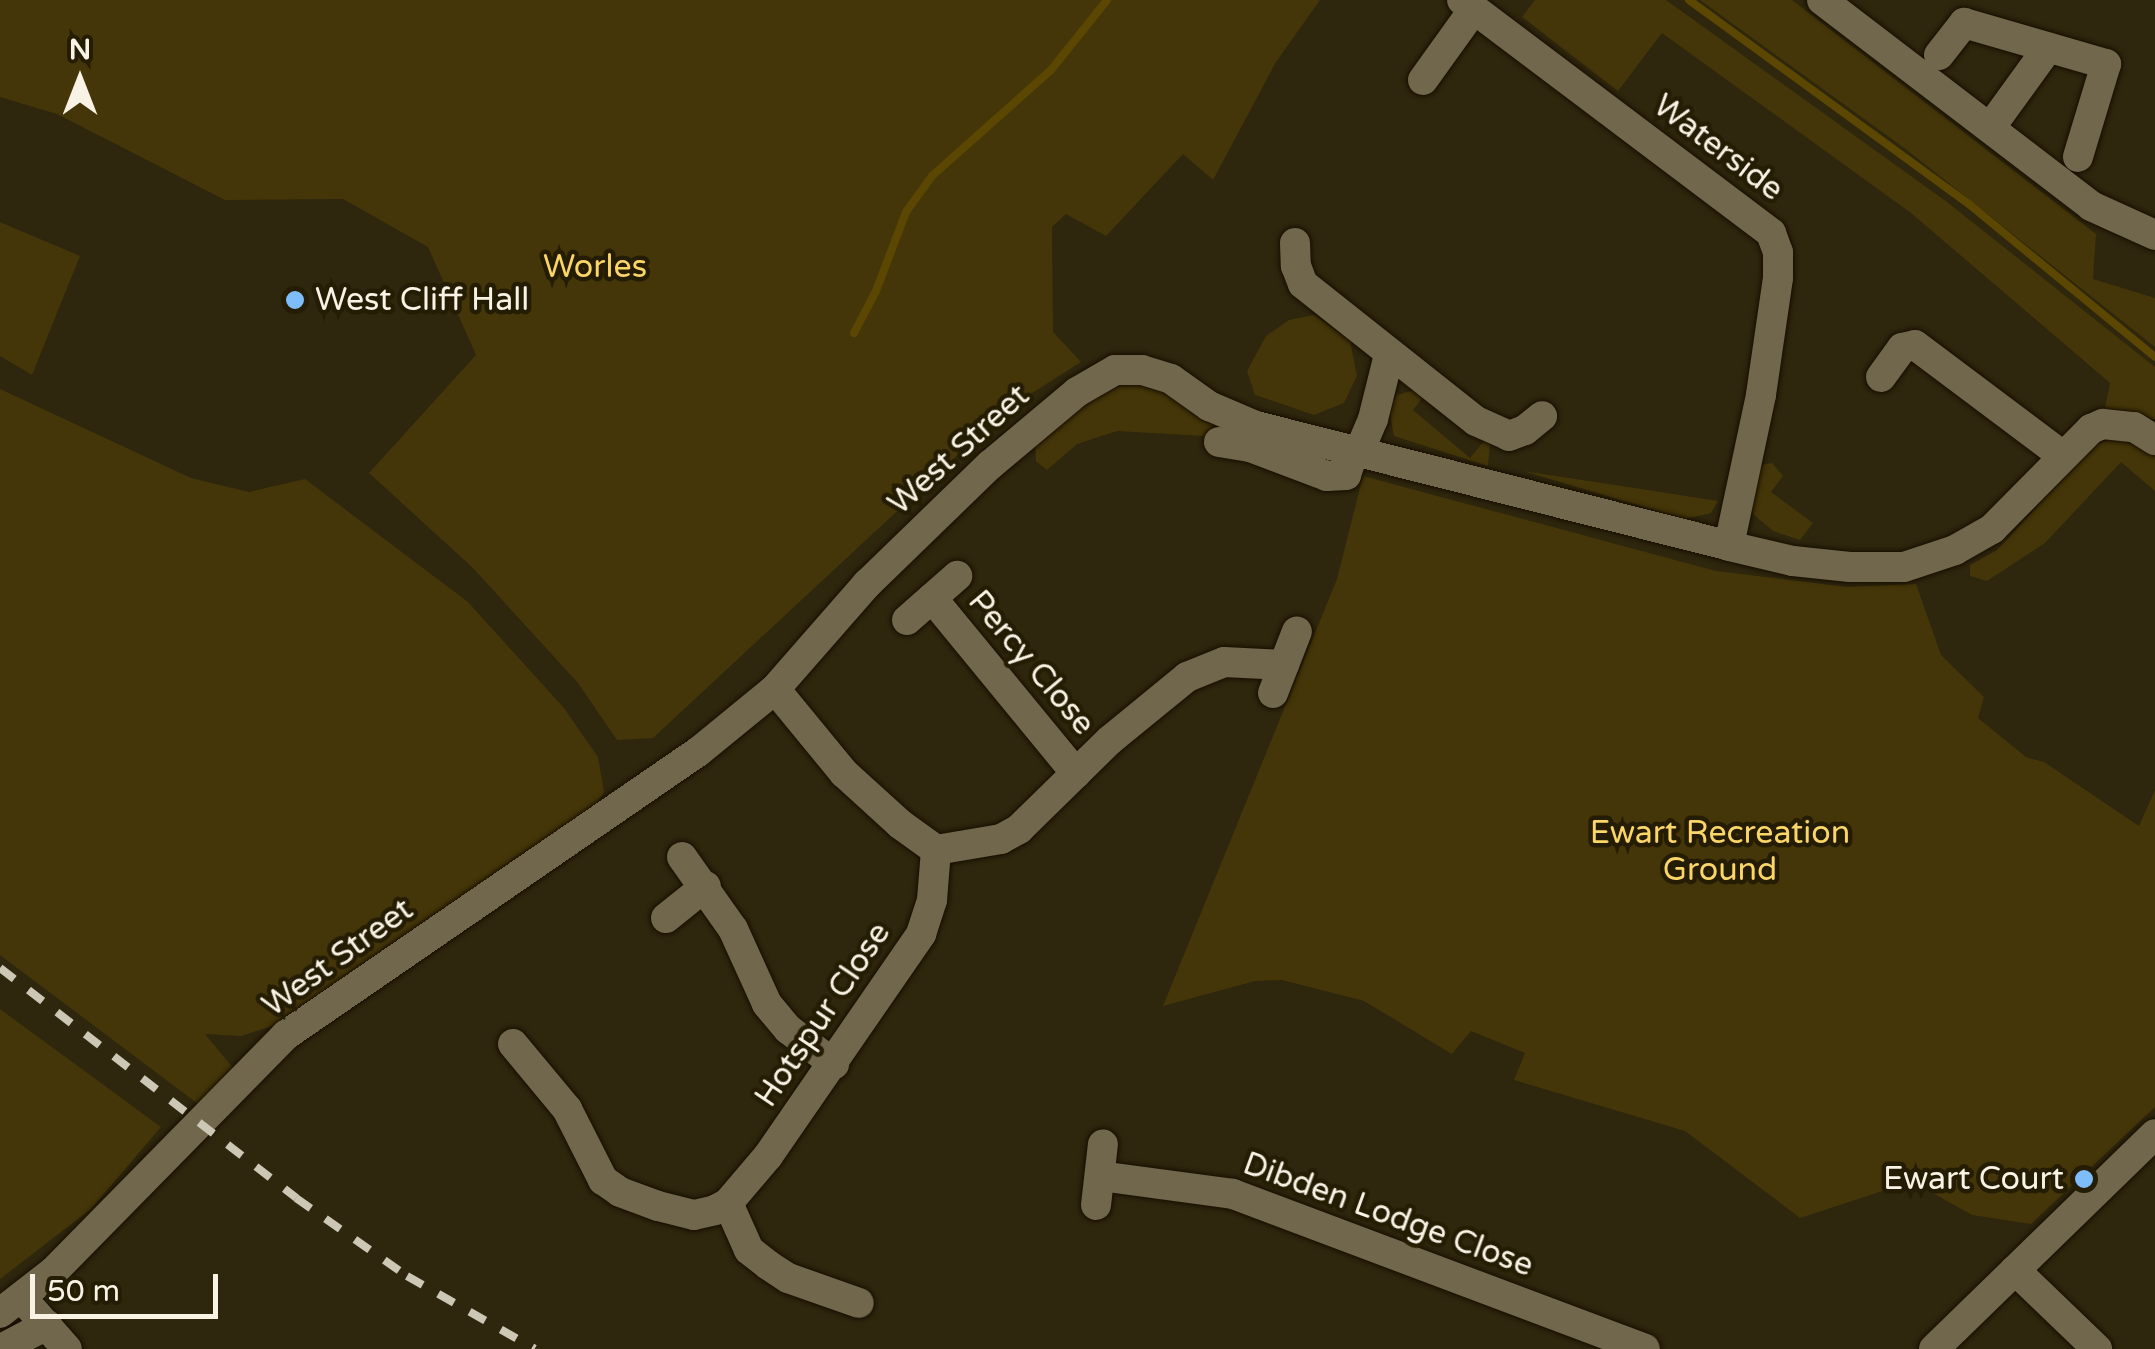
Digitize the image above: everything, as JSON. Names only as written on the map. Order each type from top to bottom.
[{"type":"street","points":[[1822,0],[2090,206],[2118,222],[2155,235]]},
{"type":"street","points":[[1422,80],[1468,5]]},
{"type":"street","name":"Waterside","points":[[1468,5],[1771,233],[1778,252],[1778,278],[1761,395],[1729,546]]},
{"type":"street","points":[[1939,55],[1964,23],[2106,64],[2078,156]]},
{"type":"street","points":[[1990,128],[2048,48]]},
{"type":"street","points":[[1296,243],[1296,266],[1303,284],[1389,355],[1493,432],[1508,436],[1525,430],[1542,416]]},
{"type":"street","points":[[1881,377],[1902,348],[1915,345],[2063,456]]},
{"type":"street","points":[[1219,442],[1250,448],[1328,476],[1346,475],[1373,420],[1389,355]]},
{"type":"street","name":"West Street","points":[[10,1305],[54,1272],[286,1035],[698,752],[775,688],[941,510],[1076,392],[1115,370],[1142,370],[1172,379],[1209,406],[1256,426],[1793,561],[1904,566],[1955,550],[1992,529],[2090,429],[2103,424],[2134,427],[2155,440]]},
{"type":"street","name":"Percy Close","points":[[907,620],[957,576]]},
{"type":"street","name":"Percy Close","points":[[932,598],[1076,772]]},
{"type":"street","points":[[775,688],[844,773],[900,824],[936,850],[1000,838],[1020,829],[1076,772],[1187,677],[1224,662],[1279,679],[1297,631]]},
{"type":"street","name":"Hotspur Close","points":[[728,1203],[834,1064],[921,934],[932,900],[936,850]]},
{"type":"street","points":[[682,856],[732,929],[767,1004],[788,1029],[834,1064]]},
{"type":"street","points":[[666,918],[706,886]]},
{"type":"street","points":[[513,1044],[567,1109],[603,1180],[620,1192],[694,1215],[728,1203],[749,1250],[768,1265],[788,1278],[859,1303]]},
{"type":"street","points":[[1934,1349],[2155,1134]]},
{"type":"street","name":"Dibden Lodge Close","points":[[1103,1144],[1098,1191],[1200,1187],[1287,1211],[1645,1349]]},
{"type":"street","points":[[2016,1270],[2097,1349]]},
{"type":"street","points":[[10,1305],[47,1324],[67,1349]]},
{"type":"street","points":[[1,1349],[47,1324]]},
{"type":"green space","name":"Worles","points":[[0,0],[1320,0],[1276,62],[1213,180],[1183,154],[1106,236],[1066,214],[1052,227],[1053,332],[1081,362],[1007,409],[653,738],[617,740],[578,683],[472,567],[369,473],[476,355],[428,247],[343,199],[225,200],[57,114],[0,97]]},
{"type":"green space","points":[[1535,0],[1666,0],[1947,202],[2155,367],[2155,419],[2103,418],[2110,383],[1911,213],[1662,33],[1618,91],[1522,17]]},
{"type":"green space","points":[[1700,0],[1792,0],[2096,234],[2093,279],[2155,298],[2155,347],[1907,150]]},
{"type":"green space","points":[[0,222],[80,256],[32,375],[0,356]]},
{"type":"green space","points":[[1314,315],[1350,341],[1357,376],[1344,403],[1314,415],[1255,395],[1247,371],[1266,336],[1289,320]]},
{"type":"green space","points":[[1144,381],[1241,433],[1239,438],[1117,431],[1077,444],[1047,470],[1036,461],[1035,442],[1103,387]]},
{"type":"green space","points":[[0,389],[191,478],[249,492],[305,479],[468,602],[564,708],[598,757],[604,792],[592,810],[272,1026],[241,1036],[205,1034],[233,1068],[202,1107],[0,955]]},
{"type":"green space","points":[[1427,392],[1413,410],[1470,458],[1485,440],[1490,444],[1488,466],[1394,436],[1389,408],[1397,395]]},
{"type":"green space","points":[[2116,438],[2155,453],[2155,491],[2121,462],[2045,543],[1987,581],[1970,576],[1970,565],[1997,550],[2094,445]]},
{"type":"green space","points":[[1772,463],[1783,476],[1771,492],[1813,523],[1800,540],[1773,531],[1753,514],[1750,495],[1761,465]]},
{"type":"green space","points":[[1523,471],[1718,501],[1711,513],[1685,519]]},
{"type":"green space","name":"Ewart Recreation Ground","points":[[1363,476],[1716,571],[1847,587],[1916,584],[1941,655],[1984,697],[1978,718],[2026,757],[2044,762],[2139,826],[2155,790],[2155,1107],[2031,1224],[1972,1215],[1920,1186],[1901,1185],[1800,1218],[1685,1131],[1514,1080],[1525,1053],[1471,1031],[1452,1054],[1364,1001],[1282,980],[1255,981],[1163,1006],[1337,579]]},
{"type":"green space","points":[[0,1009],[161,1127],[91,1209],[0,1279]]},
{"type":"waterway","points":[[854,333],[876,291],[906,212],[932,176],[1051,70],[1107,0]]},
{"type":"waterway","points":[[1689,0],[1970,205],[2155,357]]},
{"type":"railway","points":[[0,968],[296,1198],[407,1276],[535,1349]]},
{"type":"place","name":"West Cliff Hall","points":[[295,300]]},
{"type":"place","name":"Ewart Court","points":[[2084,1179]]}]
